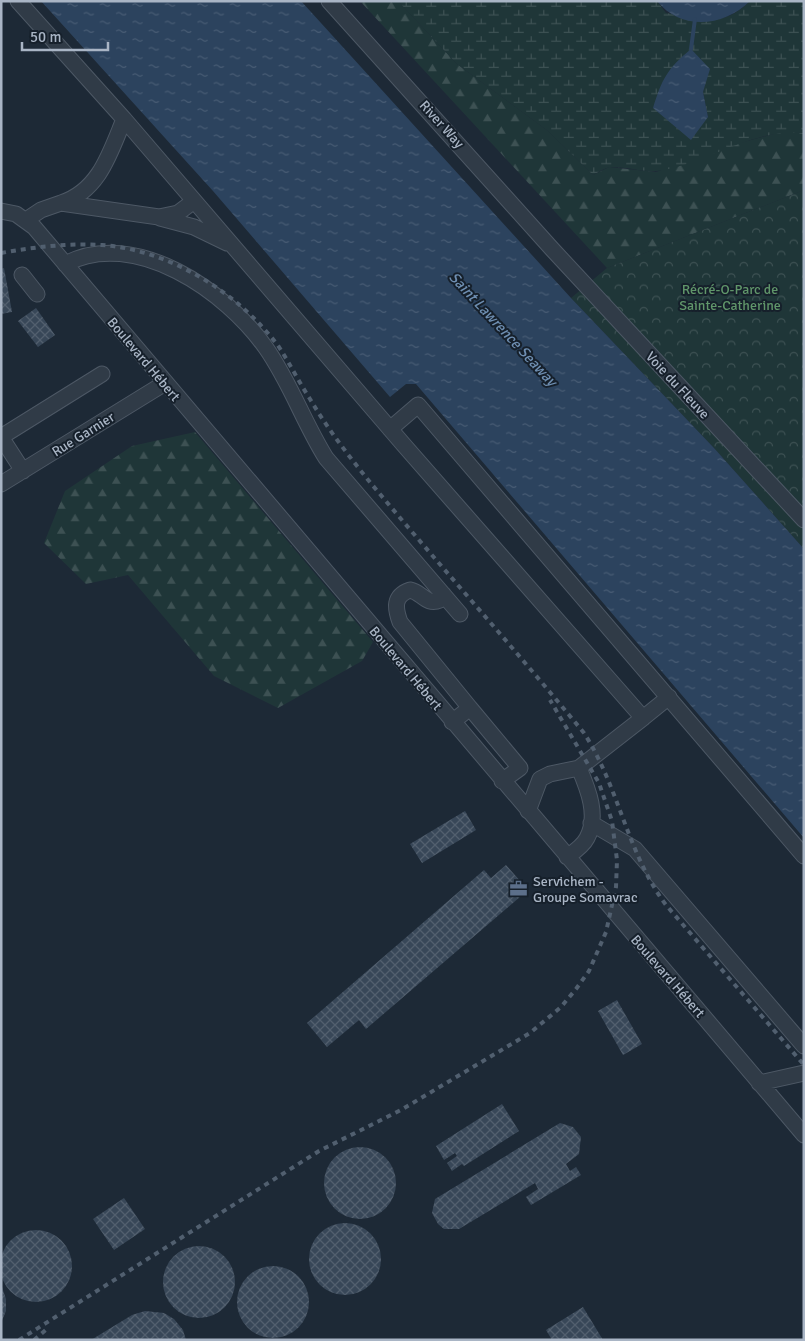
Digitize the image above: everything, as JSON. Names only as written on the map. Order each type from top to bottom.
[{"type":"street","points":[[18,1],[124,119],[390,429],[643,718]]},
{"type":"street","name":"River Way","points":[[329,1],[552,249]]},
{"type":"street","points":[[26,220],[41,210],[74,199],[86,192],[93,182],[124,119]]},
{"type":"street","points":[[159,217],[178,213],[194,201]]},
{"type":"street","points":[[62,203],[159,217],[194,227],[235,248]]},
{"type":"street","name":"Boulevard Hébert","points":[[1,211],[16,214],[26,220],[65,264],[567,858],[759,1083],[801,1127]]},
{"type":"street","name":"Voie du Fleuve","points":[[552,249],[804,520]]},
{"type":"street","points":[[65,264],[78,257],[99,253],[120,254],[151,261],[203,286],[227,303],[266,348],[278,367],[309,431],[326,458],[460,614]]},
{"type":"street","points":[[22,274],[37,294]]},
{"type":"street","points":[[23,471],[1,437],[102,374]]},
{"type":"street","name":"Rue Garnier","points":[[1,484],[164,383]]},
{"type":"street","points":[[390,429],[418,405],[804,856]]},
{"type":"street","points":[[443,594],[440,600],[434,603],[428,602],[416,591],[403,592],[398,598],[395,608],[400,622],[520,768],[502,781]]},
{"type":"street","points":[[380,637],[400,622]]},
{"type":"street","points":[[528,811],[540,779],[550,774],[579,768],[669,697]]},
{"type":"street","points":[[452,722],[470,708]]},
{"type":"street","points":[[567,858],[588,837],[591,823],[589,790],[579,768]]},
{"type":"street","points":[[591,823],[635,849],[804,1046]]},
{"type":"street","points":[[759,1083],[804,1073]]},
{"type":"green space","points":[[360,1],[398,1],[457,64],[548,131],[593,175],[609,167],[656,172],[740,143],[785,131],[804,133],[804,190],[607,268]]},
{"type":"green space","points":[[398,1],[657,1],[666,13],[711,20],[730,16],[750,1],[804,1],[804,133],[768,135],[733,146],[699,160],[664,170],[650,171],[610,167],[593,175],[548,131],[457,64]],"holes":[[[709,69],[703,92],[708,117],[653,108]]]},
{"type":"green space","name":"Récré-O-Parc de Sainte-Catherine","points":[[804,190],[804,549],[714,448],[571,298],[607,268]]},
{"type":"green space","points":[[195,432],[373,642],[362,661],[278,708],[214,676],[128,575],[86,584],[44,543],[65,491],[132,446]]},
{"type":"water","name":"Saint Lawrence Seaway","points":[[41,1],[301,1],[571,298],[714,448],[804,549],[804,838],[416,384],[406,384],[390,397],[213,191]]},
{"type":"water","points":[[657,1],[750,1],[740,10],[728,16],[703,22],[690,21],[678,17],[667,11]]},
{"type":"water","points":[[691,49],[710,69],[703,92],[708,117],[691,140],[653,108],[666,75]]},
{"type":"building","points":[[4,268],[12,312],[1,314],[1,269]]},
{"type":"building","points":[[36,308],[55,335],[38,347],[18,321]]},
{"type":"building","points":[[465,811],[476,830],[422,863],[410,844]]},
{"type":"building","points":[[506,865],[528,890],[366,1029],[359,1020],[327,1047],[307,1023],[484,870],[491,878]]},
{"type":"building","points":[[617,1000],[642,1044],[623,1055],[598,1011]]},
{"type":"building","points":[[502,1104],[519,1131],[464,1166],[462,1164],[452,1171],[447,1163],[457,1156],[455,1153],[444,1160],[436,1146]]},
{"type":"building","points":[[560,1123],[573,1127],[581,1137],[579,1154],[566,1164],[570,1171],[576,1167],[581,1175],[531,1205],[526,1197],[538,1189],[535,1183],[459,1229],[444,1229],[438,1224],[432,1213],[435,1199]]},
{"type":"building","points":[[353,1147],[367,1147],[386,1157],[396,1176],[396,1190],[386,1209],[367,1219],[353,1219],[334,1209],[324,1190],[324,1176],[334,1157]]},
{"type":"building","points":[[124,1198],[145,1229],[114,1250],[93,1219]]},
{"type":"building","points":[[338,1223],[352,1223],[371,1233],[381,1252],[381,1266],[371,1285],[352,1295],[338,1295],[319,1285],[309,1266],[309,1252],[319,1233]]},
{"type":"building","points":[[36,1230],[50,1233],[62,1240],[69,1252],[72,1266],[69,1280],[62,1292],[50,1299],[36,1302],[22,1299],[10,1292],[3,1280],[0,1266],[3,1252],[10,1240],[22,1233]]},
{"type":"building","points":[[192,1246],[206,1246],[225,1256],[235,1275],[235,1289],[225,1308],[206,1318],[192,1318],[173,1308],[163,1289],[163,1275],[173,1256]]},
{"type":"building","points":[[266,1266],[280,1266],[299,1276],[309,1295],[309,1309],[299,1328],[280,1338],[266,1338],[247,1328],[237,1309],[237,1295],[247,1276]]},
{"type":"building","points":[[1,1284],[6,1299],[6,1311],[1,1323]]},
{"type":"building","points":[[583,1307],[603,1340],[552,1340],[546,1330]]},
{"type":"building","points":[[145,1311],[164,1313],[174,1319],[183,1330],[186,1340],[91,1340],[132,1315]]},
{"type":"waterway","points":[[691,49],[695,19]]},
{"type":"railway","points":[[1,253],[52,246],[102,245],[153,255],[177,265],[223,292],[263,327],[279,347],[323,420],[361,471],[584,733],[606,775],[642,864],[666,905],[804,1065]]},
{"type":"railway","points":[[19,1340],[319,1151],[401,1110],[530,1033],[561,1007],[576,989],[589,971],[606,932],[616,887],[617,860],[612,821],[599,783],[550,700]]},
{"type":"railway","points":[[34,1340],[48,1328]]},
{"type":"place","name":"Servichem - Groupe Somavrac","points":[[519,889]]}]
